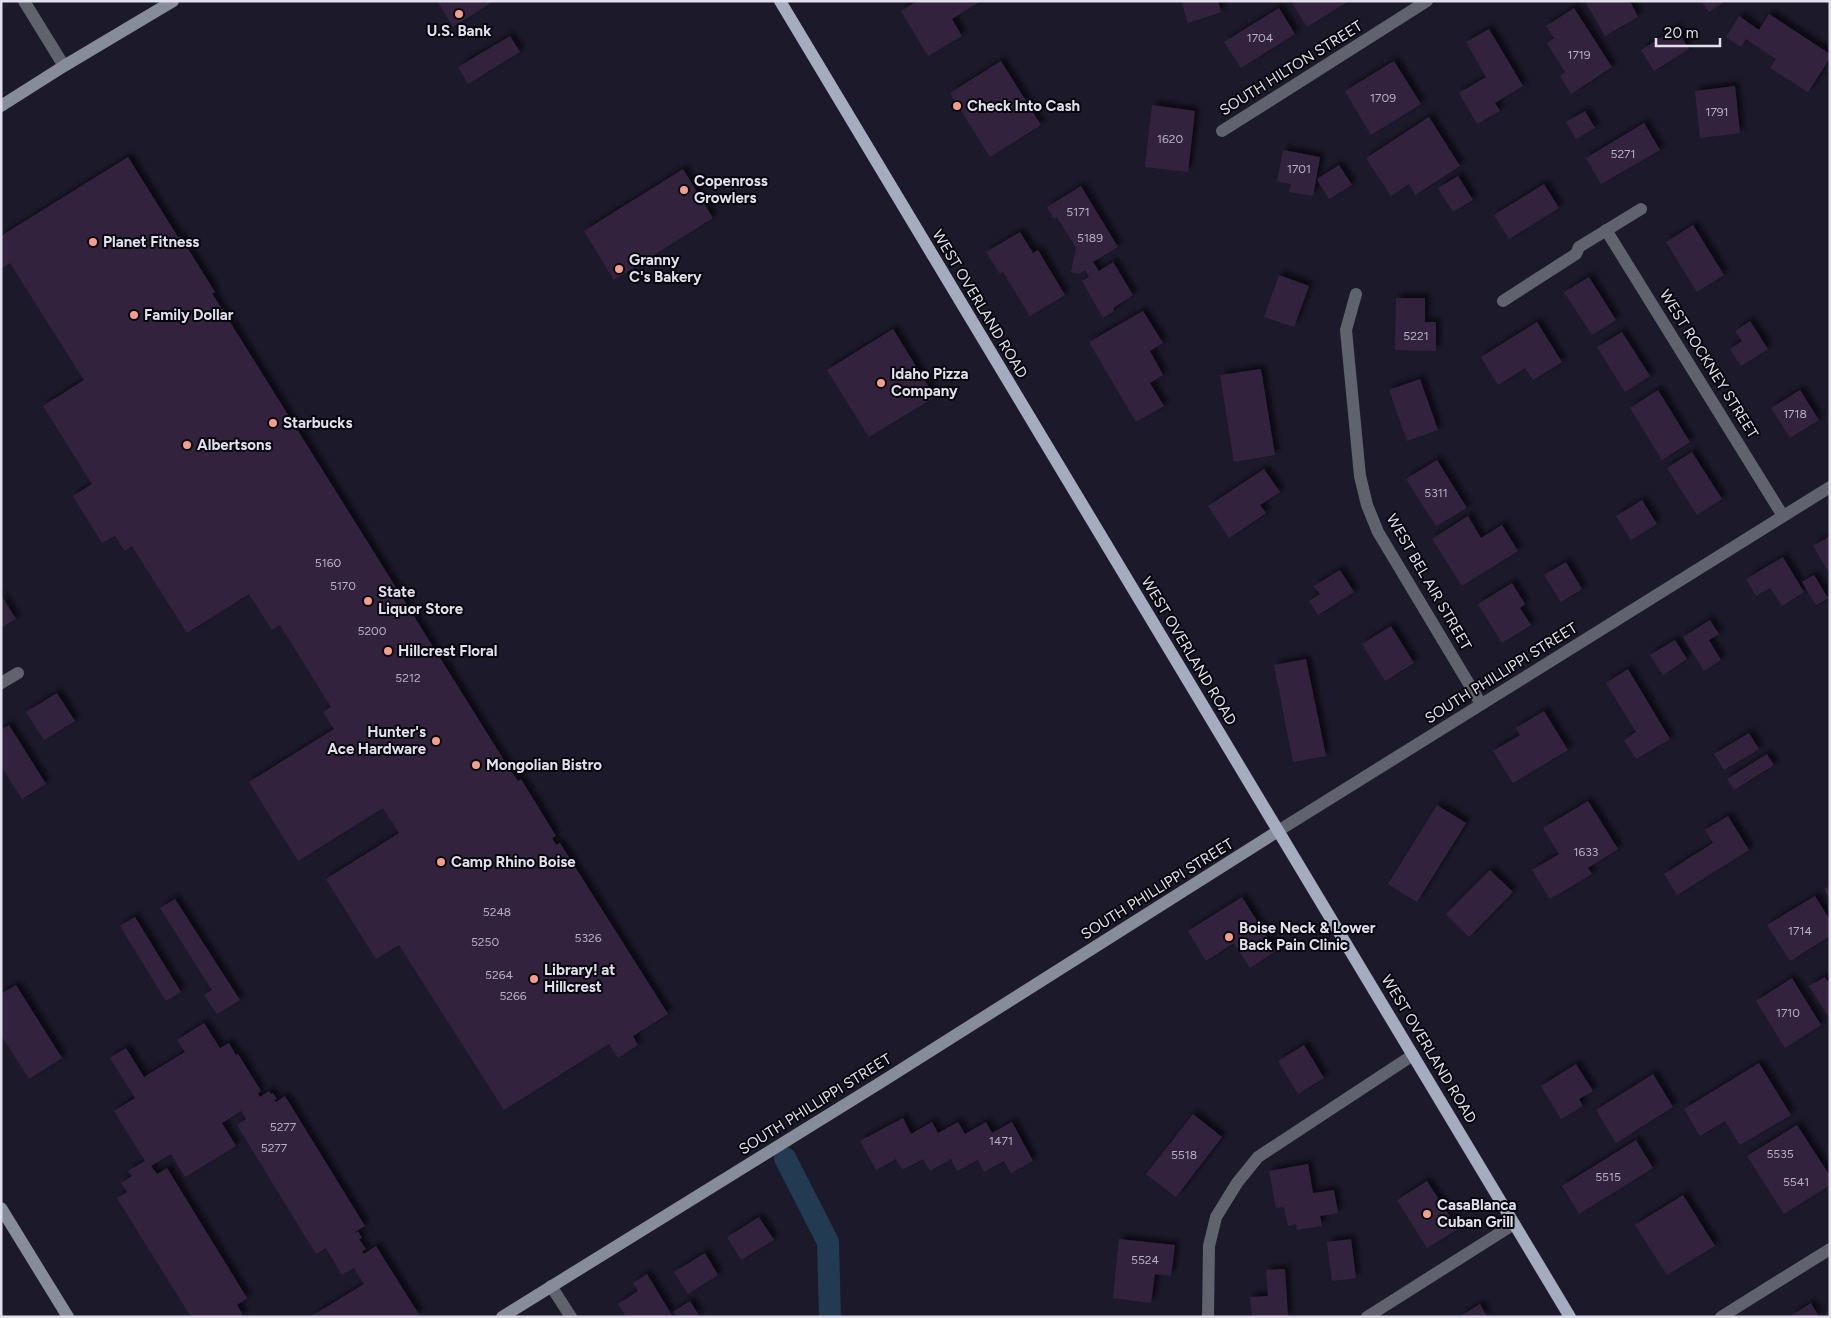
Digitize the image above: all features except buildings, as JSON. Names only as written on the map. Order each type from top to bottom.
[{"type":"main road","name":"WEST OVERLAND ROAD","points":[[780,1],[1570,1317]]},
{"type":"street","points":[[24,1],[64,66]]},
{"type":"street","points":[[1,106],[173,1]]},
{"type":"street","name":"SOUTH HILTON STREET","points":[[1222,131],[1427,1]]},
{"type":"street","points":[[1503,301],[1576,254],[1580,247],[1641,209]]},
{"type":"street","name":"WEST ROCKNEY STREET","points":[[1606,230],[1784,516]]},
{"type":"street","name":"WEST BEL AIR STREET","points":[[1356,294],[1346,330],[1360,476],[1367,505],[1378,532],[1481,704]]},
{"type":"street","name":"SOUTH PHILLIPPI STREET","points":[[502,1317],[883,1081],[1481,704],[1830,487]]},
{"type":"street","points":[[1,683],[18,673]]},
{"type":"street","points":[[1208,1317],[1209,1246],[1216,1217],[1237,1183],[1258,1158],[1413,1055]]},
{"type":"street","points":[[1,1208],[68,1317]]},
{"type":"street","points":[[1367,1317],[1514,1224]]},
{"type":"street","points":[[1721,1317],[1830,1249]]},
{"type":"street","points":[[552,1286],[571,1317]]},
{"type":"waterway","points":[[785,1158],[828,1242],[830,1317]]},
{"type":"place","name":"U.S. Bank","points":[[459,14]]},
{"type":"place","name":"Check Into Cash","points":[[957,106]]},
{"type":"place","name":"Copenross Growlers","points":[[684,190]]},
{"type":"place","name":"Planet Fitness","points":[[93,242]]},
{"type":"place","name":"Granny C's Bakery","points":[[619,269]]},
{"type":"place","name":"Family Dollar","points":[[134,315]]},
{"type":"place","name":"Idaho Pizza Company","points":[[881,383]]},
{"type":"place","name":"Starbucks","points":[[273,423]]},
{"type":"place","name":"Albertsons","points":[[187,445]]},
{"type":"place","name":"State Liquor Store","points":[[368,601]]},
{"type":"place","name":"Hillcrest Floral","points":[[388,651]]},
{"type":"place","name":"Hunter's Ace Hardware","points":[[436,741]]},
{"type":"place","name":"Mongolian Bistro","points":[[476,765]]},
{"type":"place","name":"Camp Rhino Boise","points":[[441,862]]},
{"type":"place","name":"Boise Neck & Lower Back Pain Clinic","points":[[1229,937]]},
{"type":"place","name":"Library! at Hillcrest","points":[[534,979]]},
{"type":"place","name":"CasaBlanca Cuban Grill","points":[[1427,1214]]}]
